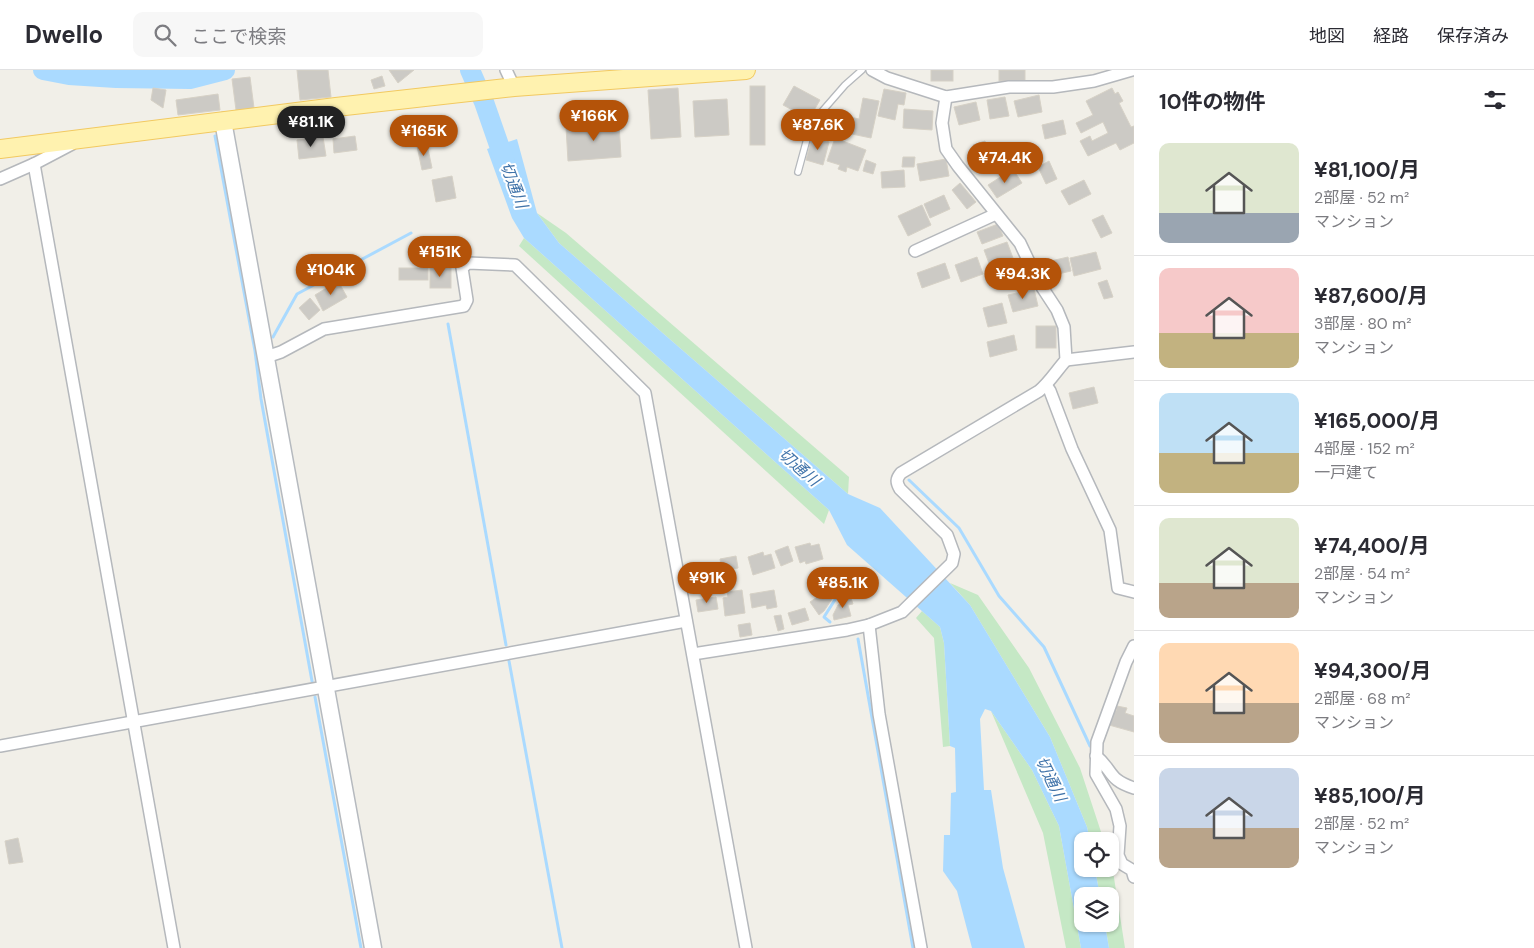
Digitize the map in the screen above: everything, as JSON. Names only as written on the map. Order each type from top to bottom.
[{"type":"main road","points":[[0,149],[510,88],[689,72],[746,70]]},
{"type":"street","points":[[506,70],[510,88]]},
{"type":"street","points":[[872,70],[887,78],[946,96],[1009,87],[1053,87],[1077,84],[1132,70]]},
{"type":"street","points":[[946,96],[942,123],[946,149],[1020,244],[1038,281],[1057,310],[1064,328],[1066,360]]},
{"type":"street","points":[[223,121],[373,948]]},
{"type":"street","points":[[0,180],[82,139]]},
{"type":"street","points":[[34,164],[174,948]]},
{"type":"street","points":[[915,252],[996,214]]},
{"type":"street","points":[[266,357],[281,352],[324,329],[464,306],[467,300],[462,268],[468,263],[515,265],[645,393],[746,948]]},
{"type":"street","points":[[693,654],[847,630],[869,625],[902,612],[952,563],[954,554],[947,535],[900,488],[897,483],[897,477],[1019,404],[1046,385],[1050,377],[1066,360],[1134,352]]},
{"type":"street","points":[[1046,385],[1072,449],[1110,530],[1118,588],[1134,592]]},
{"type":"street","points":[[0,746],[686,621]]},
{"type":"street","points":[[869,625],[879,714],[921,948]]},
{"type":"street","points":[[1133,872],[1122,864],[1118,855],[1120,826],[1116,809],[1096,774],[1096,756],[1097,742],[1134,646]]},
{"type":"street","points":[[1096,756],[1102,761],[1110,774],[1122,784],[1134,788]]},
{"type":"lane","points":[[798,172],[811,124],[845,85],[862,70]]},
{"type":"green space","points":[[537,213],[566,233],[849,477],[848,494],[559,243]]},
{"type":"green space","points":[[524,238],[829,510],[824,524],[519,246]]},
{"type":"green space","points":[[950,583],[978,595],[1029,668],[1080,768],[1101,832],[1088,832],[1050,737],[970,605]]},
{"type":"green space","points":[[922,611],[940,627],[944,643],[950,746],[943,747],[934,638],[916,618]]},
{"type":"green space","points":[[991,711],[1032,770],[1059,826],[1074,909],[1074,932],[1078,932],[1081,948],[1066,948],[1043,833]]},
{"type":"green space","points":[[1096,877],[1114,877],[1115,887],[1098,887]]},
{"type":"green space","points":[[1119,910],[1125,948],[1109,948],[1106,932],[1119,932]]},
{"type":"water","points":[[517,139],[537,213],[559,243],[848,494],[880,508],[970,605],[1050,737],[1088,832],[1074,832],[1074,877],[1096,877],[1098,887],[1074,887],[1074,909],[1059,826],[1032,770],[991,711],[985,709],[980,719],[984,790],[991,790],[1003,868],[1025,948],[972,948],[957,891],[943,871],[944,835],[950,835],[951,793],[956,792],[955,748],[950,746],[944,643],[940,627],[847,545],[829,510],[524,238],[512,218],[487,149]]},
{"type":"water","points":[[1078,932],[1106,932],[1109,948],[1081,948]]},
{"type":"building","points":[[297,70],[328,70],[331,97],[300,100]]},
{"type":"building","points":[[389,70],[414,70],[398,83]]},
{"type":"building","points":[[931,70],[953,70],[953,81],[931,81]]},
{"type":"building","points":[[999,70],[1025,70],[1025,81],[999,81]]},
{"type":"building","points":[[382,76],[385,86],[374,89],[371,80]]},
{"type":"building","points":[[250,77],[254,108],[236,110],[232,79]]},
{"type":"building","points":[[750,86],[765,86],[765,145],[750,145]]},
{"type":"building","points":[[794,86],[820,100],[809,119],[783,105]]},
{"type":"building","points":[[153,88],[166,90],[163,108],[151,100]]},
{"type":"building","points":[[678,88],[681,137],[651,139],[648,90]]},
{"type":"building","points":[[1112,88],[1115,94],[1118,92],[1123,101],[1119,103],[1131,127],[1134,126],[1134,143],[1120,150],[1116,143],[1088,156],[1080,141],[1090,136],[1092,141],[1108,133],[1103,122],[1081,133],[1076,123],[1093,115],[1086,101]]},
{"type":"building","points":[[884,89],[906,93],[904,105],[898,104],[895,120],[878,116]]},
{"type":"building","points":[[218,94],[220,110],[178,115],[176,100]]},
{"type":"building","points":[[1039,95],[1042,112],[1018,117],[1014,101]]},
{"type":"building","points":[[1005,97],[1009,116],[990,119],[987,100]]},
{"type":"building","points":[[863,98],[879,101],[871,138],[847,133],[850,117],[859,119]]},
{"type":"building","points":[[727,99],[729,135],[695,137],[693,101]]},
{"type":"building","points":[[976,102],[980,120],[959,125],[954,107]]},
{"type":"building","points":[[904,109],[933,111],[932,130],[903,128]]},
{"type":"building","points":[[1063,120],[1066,134],[1045,139],[1042,125]]},
{"type":"building","points":[[619,123],[621,157],[568,161],[566,127]]},
{"type":"building","points":[[355,136],[357,150],[334,153],[333,139]]},
{"type":"building","points":[[323,137],[326,156],[299,159],[297,140]]},
{"type":"building","points":[[812,137],[829,142],[823,165],[806,160]]},
{"type":"building","points":[[835,138],[866,150],[858,171],[847,167],[846,172],[838,169],[840,165],[827,161]]},
{"type":"building","points":[[985,141],[993,170],[981,173],[973,145]]},
{"type":"building","points":[[427,144],[432,168],[422,170],[417,146]]},
{"type":"building","points":[[903,157],[915,157],[914,167],[902,167]]},
{"type":"building","points":[[946,159],[949,176],[920,181],[917,164]]},
{"type":"building","points":[[866,160],[876,164],[873,174],[863,171]]},
{"type":"building","points":[[1049,161],[1057,179],[1046,184],[1038,167]]},
{"type":"building","points":[[1013,169],[1022,183],[997,198],[988,185]]},
{"type":"building","points":[[904,170],[905,187],[882,188],[881,172]]},
{"type":"building","points":[[452,176],[456,198],[436,202],[432,180]]},
{"type":"building","points":[[1084,180],[1091,194],[1069,205],[1061,191]]},
{"type":"building","points":[[960,183],[976,202],[967,209],[952,190]]},
{"type":"building","points":[[944,195],[950,209],[930,218],[924,204]]},
{"type":"building","points":[[922,205],[931,225],[908,236],[898,216]]},
{"type":"building","points":[[1103,215],[1112,233],[1101,238],[1092,220]]},
{"type":"building","points":[[998,224],[1003,236],[982,244],[977,232]]},
{"type":"building","points":[[1007,242],[1013,258],[990,266],[984,250]]},
{"type":"building","points":[[1096,252],[1101,269],[1074,276],[1070,258]]},
{"type":"building","points":[[977,257],[983,274],[961,282],[955,265]]},
{"type":"building","points":[[1068,257],[1071,271],[1045,277],[1042,263]]},
{"type":"building","points":[[945,263],[950,278],[922,288],[917,273]]},
{"type":"building","points":[[399,268],[428,268],[428,280],[399,280]]},
{"type":"building","points":[[430,268],[451,268],[451,288],[430,288]]},
{"type":"building","points":[[1107,280],[1113,297],[1104,299],[1098,283]]},
{"type":"building","points":[[338,281],[347,297],[323,311],[315,295]]},
{"type":"building","points":[[1034,289],[1038,306],[1013,312],[1008,295]]},
{"type":"building","points":[[310,298],[320,310],[309,320],[299,308]]},
{"type":"building","points":[[1002,303],[1007,323],[988,327],[983,308]]},
{"type":"building","points":[[1036,326],[1056,326],[1056,348],[1036,348]]},
{"type":"building","points":[[1014,335],[1017,350],[990,357],[987,342]]},
{"type":"building","points":[[1094,387],[1098,403],[1073,409],[1069,393]]},
{"type":"building","points":[[810,543],[811,546],[819,544],[823,559],[806,564],[805,561],[800,563],[795,547]]},
{"type":"building","points":[[788,546],[793,561],[781,566],[775,551]]},
{"type":"building","points":[[763,552],[764,556],[771,554],[775,568],[753,575],[748,557]]},
{"type":"building","points":[[736,556],[738,568],[722,571],[720,559]]},
{"type":"building","points":[[829,589],[834,596],[819,615],[810,602]]},
{"type":"building","points":[[742,590],[745,613],[725,616],[723,598],[728,597],[727,592]]},
{"type":"building","points":[[774,590],[777,607],[767,609],[766,605],[752,608],[750,594]]},
{"type":"building","points":[[850,595],[853,604],[848,605],[851,616],[834,620],[833,615],[838,605],[844,603],[843,597]]},
{"type":"building","points":[[716,597],[718,609],[698,612],[696,600]]},
{"type":"building","points":[[805,608],[809,620],[792,625],[788,613]]},
{"type":"building","points":[[781,615],[784,629],[778,631],[774,616]]},
{"type":"building","points":[[750,623],[752,635],[740,637],[738,625]]},
{"type":"building","points":[[1117,706],[1127,708],[1125,713],[1134,716],[1134,732],[1109,725],[1113,710],[1116,711]]},
{"type":"building","points":[[18,838],[23,862],[9,864],[5,841]]},
{"type":"waterway","name":"切通川","points":[[43,70],[69,75],[116,78],[190,79],[225,70]]},
{"type":"waterway","name":"切通川","points":[[470,70],[484,102],[508,171]]},
{"type":"waterway","points":[[215,136],[255,351],[261,399],[312,681]]},
{"type":"waterway","points":[[273,337],[297,294],[411,233]]},
{"type":"waterway","points":[[448,324],[506,645]]},
{"type":"waterway","points":[[909,480],[959,528],[999,596],[1044,647],[1090,746]]},
{"type":"waterway","points":[[830,622],[824,617],[845,584]]},
{"type":"waterway","points":[[858,639],[913,948]]},
{"type":"waterway","points":[[509,661],[562,948]]},
{"type":"waterway","points":[[315,697],[361,948]]}]
